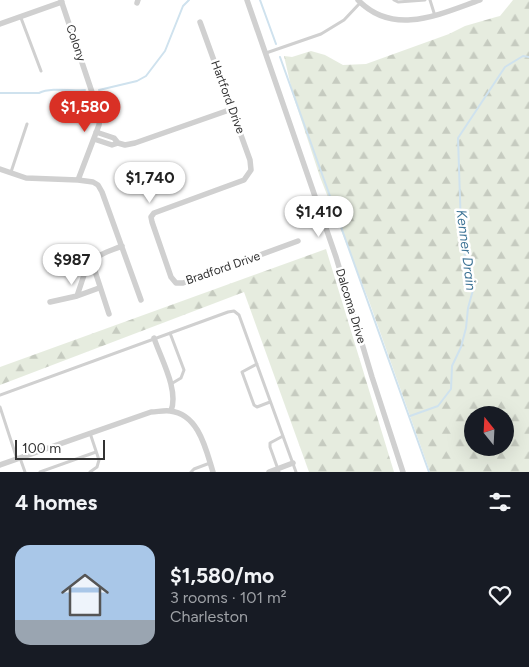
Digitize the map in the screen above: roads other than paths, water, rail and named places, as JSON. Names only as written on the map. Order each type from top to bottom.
[{"type":"street","name":"Dalcoma Drive","points":[[247,0],[336,257],[403,472]]},
{"type":"street","points":[[359,1],[379,15],[411,21],[435,16],[480,0]]},
{"type":"street","points":[[0,24],[61,1]]},
{"type":"street","name":"Colony","points":[[61,1],[100,116],[94,139],[78,180]]},
{"type":"street","name":"Hartford Drive","points":[[176,282],[171,277],[151,217],[154,213],[244,180],[250,174],[250,160],[200,22]]},
{"type":"street","points":[[94,139],[112,145],[135,143],[232,109]]},
{"type":"street","points":[[96,132],[114,138],[118,143]]},
{"type":"street","points":[[0,169],[26,178],[78,180],[93,182],[98,185],[141,300]]},
{"type":"street","name":"Bradford Drive","points":[[176,282],[182,283],[298,241]]},
{"type":"street","points":[[77,296],[88,260],[95,259],[101,254],[122,246]]},
{"type":"street","points":[[95,259],[94,272],[109,314]]},
{"type":"street","points":[[50,302],[77,296],[99,288]]},
{"type":"street","points":[[154,338],[171,384],[174,403],[171,411]]},
{"type":"street","points":[[0,466],[151,412],[171,411],[185,417],[198,430],[213,472]]},
{"type":"street","points":[[269,472],[293,463]]},
{"type":"lane","points":[[394,0],[406,2],[425,0]]},
{"type":"lane","points":[[430,0],[435,16]]},
{"type":"lane","points":[[266,53],[321,34],[344,20],[359,1]]},
{"type":"lane","points":[[21,17],[40,71]]},
{"type":"lane","points":[[11,173],[28,124]]},
{"type":"lane","points":[[0,395],[154,338],[234,311],[239,315],[296,472]]},
{"type":"lane","points":[[170,333],[184,370],[181,378],[171,384]]},
{"type":"lane","points":[[257,364],[242,372],[254,405],[257,407],[270,402]]},
{"type":"lane","points":[[0,407],[19,459],[26,472]]},
{"type":"lane","points":[[90,433],[99,460],[97,467],[90,472]]},
{"type":"lane","points":[[278,470],[270,443],[283,436]]},
{"type":"lane","points":[[40,472],[96,452]]},
{"type":"lane","points":[[191,472],[210,463]]},
{"type":"waterway","points":[[99,90],[137,81],[146,76],[165,51],[183,6],[189,0]]},
{"type":"waterway","points":[[260,0],[276,44]]},
{"type":"waterway","name":"Kenner Drain","points":[[410,416],[438,406],[451,389],[452,366],[461,347],[473,290],[472,273],[464,253],[464,240],[461,228],[458,138],[505,67],[523,56],[529,57]]},
{"type":"waterway","points":[[280,57],[429,472]]},
{"type":"waterway","points":[[0,93],[85,90]]}]
